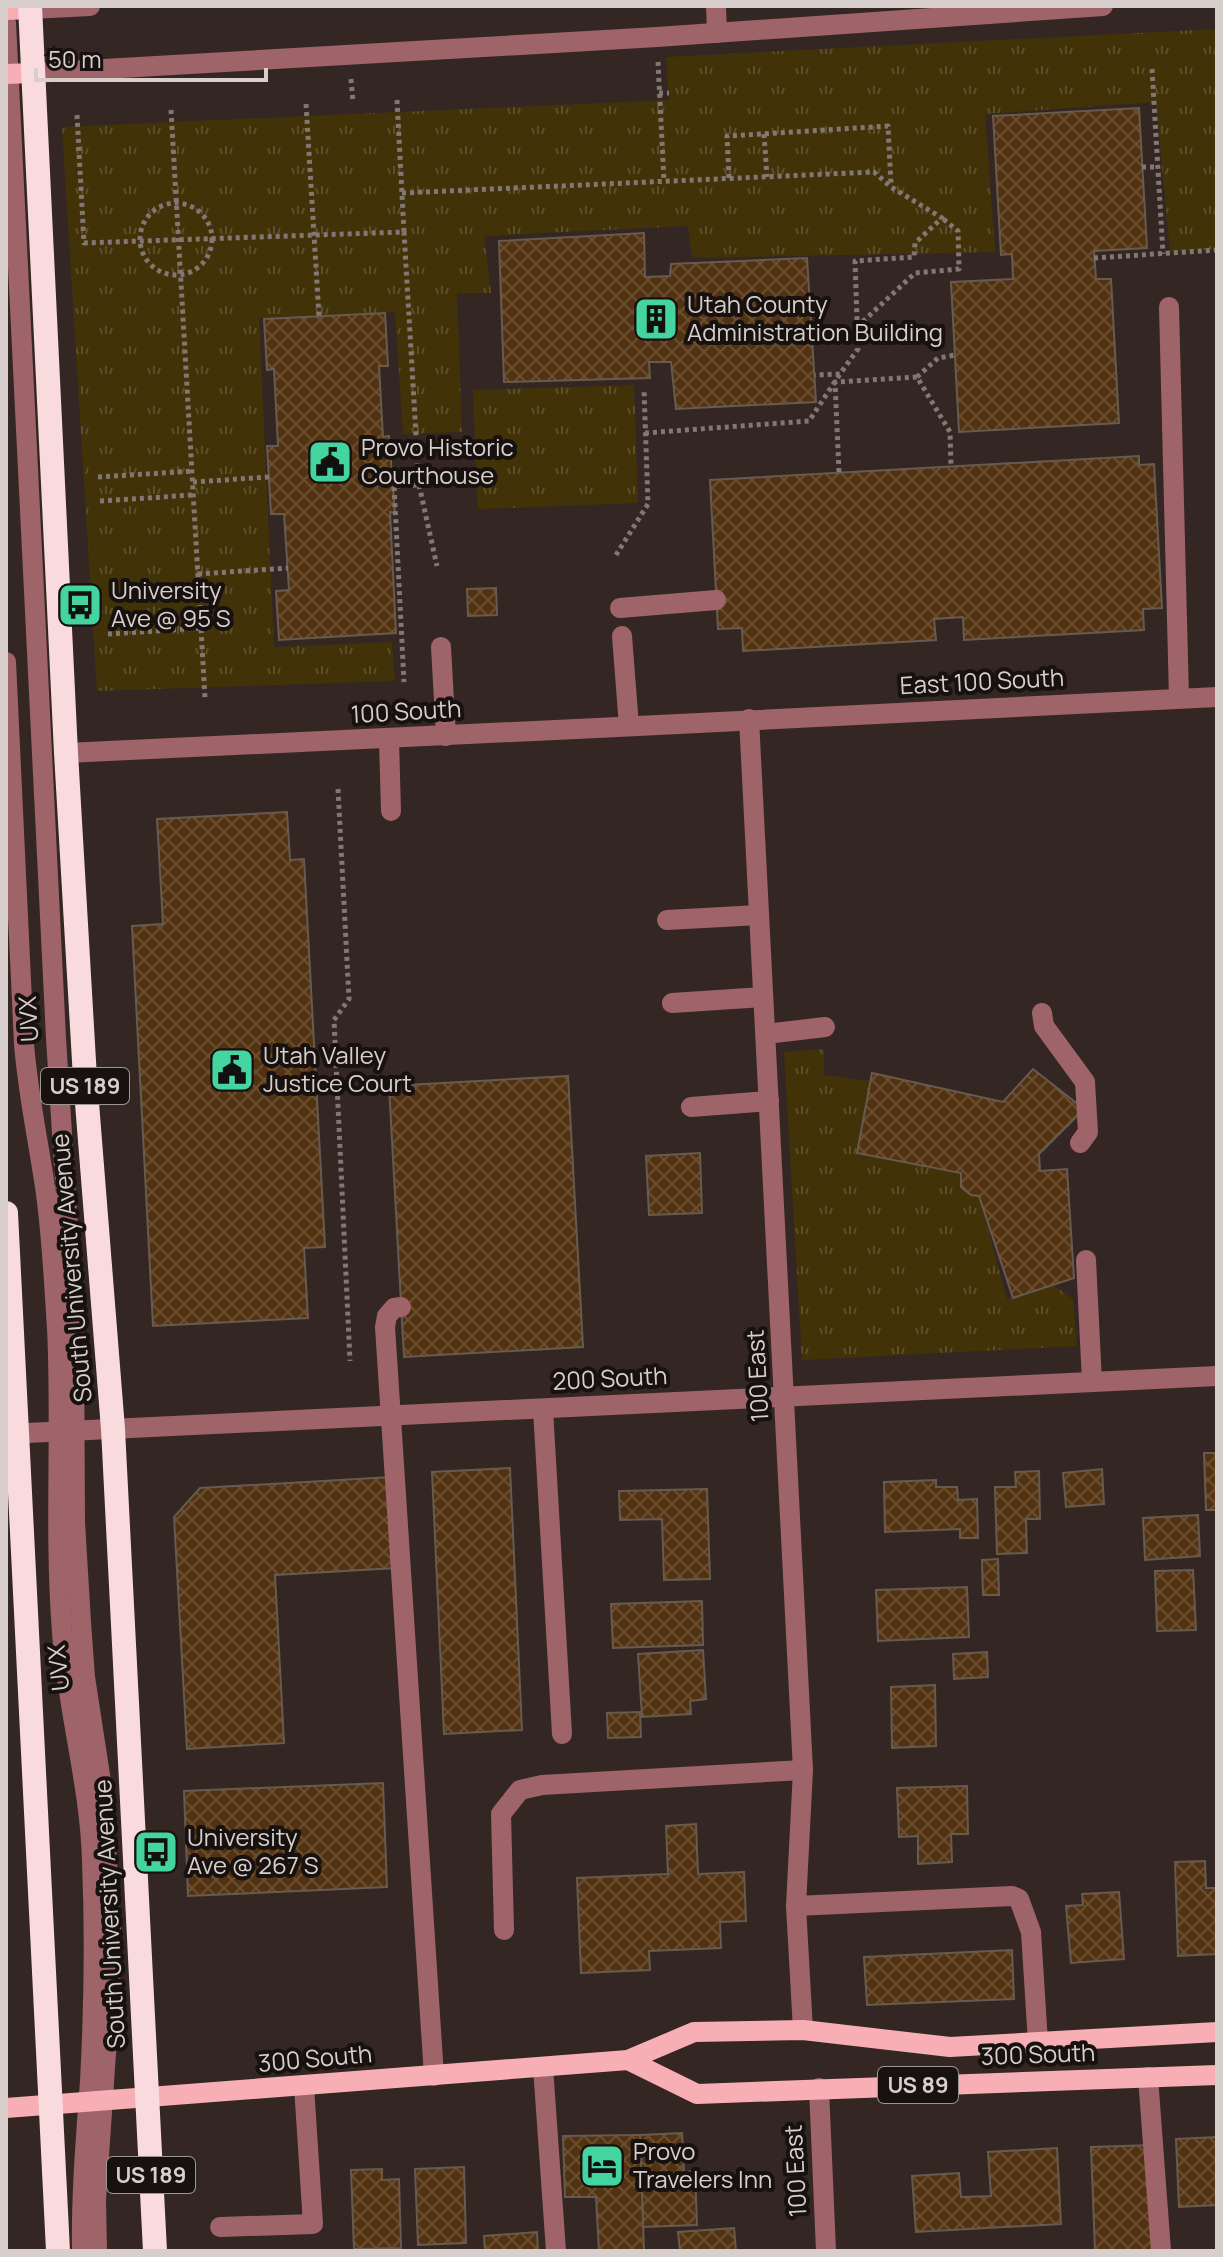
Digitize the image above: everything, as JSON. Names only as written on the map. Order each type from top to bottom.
[{"type":"highway","name":"South University Avenue","points":[[22,8],[32,40],[34,73],[66,753],[85,1078],[113,1429],[155,2251]]},
{"type":"highway","points":[[6,1213],[11,1434],[58,2251]]},
{"type":"main road","points":[[8,74],[34,73]]},
{"type":"main road","name":"300 South","points":[[6,2108],[628,2060],[694,2032],[803,2030],[950,2047],[1217,2032]]},
{"type":"main road","name":"300 South","points":[[628,2060],[697,2094],[1217,2075]]},
{"type":"street","points":[[22,8],[90,6]]},
{"type":"street","points":[[716,6],[717,33]]},
{"type":"street","points":[[34,73],[717,33],[1103,6]]},
{"type":"street","name":"UVX","points":[[6,23],[56,1038],[74,1324],[67,1431],[56,1527],[61,1629],[72,1718],[88,1805],[92,1860],[97,2251]]},
{"type":"street","points":[[1169,307],[1179,698]]},
{"type":"street","points":[[620,608],[716,600]]},
{"type":"street","points":[[622,636],[629,726]]},
{"type":"street","points":[[441,647],[446,736]]},
{"type":"street","name":"UVX","points":[[6,662],[28,1095],[50,1232],[67,1431]]},
{"type":"street","name":"East 100 South","points":[[749,719],[1217,697]]},
{"type":"street","name":"100 South","points":[[66,753],[389,740],[749,719]]},
{"type":"street","name":"100 East","points":[[749,719],[803,1770],[796,1906],[803,2030]]},
{"type":"street","points":[[389,740],[391,811]]},
{"type":"street","points":[[667,920],[759,915]]},
{"type":"street","points":[[672,1003],[763,997]]},
{"type":"street","points":[[1042,1013],[1044,1026],[1085,1082],[1088,1132],[1080,1143]]},
{"type":"street","points":[[766,1034],[825,1027]]},
{"type":"street","points":[[691,1107],[769,1101]]},
{"type":"street","points":[[1086,1260],[1092,1382]]},
{"type":"street","points":[[401,1307],[394,1308],[387,1316],[385,1327],[434,2076]]},
{"type":"street","name":"200 South","points":[[11,1434],[1217,1376]]},
{"type":"street","points":[[543,1409],[562,1734]]},
{"type":"street","points":[[504,1930],[501,1814],[520,1790],[542,1785],[803,1770]]},
{"type":"street","points":[[796,1906],[1012,1896],[1019,1899],[1031,1932],[1038,2042]]},
{"type":"street","points":[[543,2067],[556,2251]]},
{"type":"street","points":[[1148,2077],[1161,2251]]},
{"type":"street","points":[[220,2227],[313,2224],[304,2086]]},
{"type":"street","name":"100 East","points":[[819,2088],[826,2251]]},
{"type":"street","name":"UVX","points":[[82,2251],[95,2102]]},
{"type":"path","points":[[658,58],[664,181]]},
{"type":"path","points":[[1152,69],[1163,254]]},
{"type":"path","points":[[351,74],[353,102]]},
{"type":"path","points":[[659,93],[669,93]]},
{"type":"path","points":[[397,100],[419,485],[437,566]]},
{"type":"path","points":[[306,104],[319,316]]},
{"type":"path","points":[[171,110],[205,698]]},
{"type":"path","points":[[77,115],[84,243],[404,232]]},
{"type":"path","points":[[729,178],[727,136],[888,126],[891,187]]},
{"type":"path","points":[[764,134],[767,177]]},
{"type":"path","points":[[1142,167],[1158,167]]},
{"type":"path","points":[[402,193],[874,172],[891,187],[958,231],[959,269],[915,273],[857,327]]},
{"type":"path","points":[[176,201],[190,204],[204,214],[212,239],[212,246],[202,263],[181,275],[164,274],[153,267],[144,256],[140,241],[141,227],[150,214],[176,201]]},
{"type":"path","points":[[645,433],[809,421],[858,349],[855,261],[914,257],[915,243],[942,218]]},
{"type":"path","points":[[1094,258],[1217,250]]},
{"type":"path","points":[[835,382],[917,377],[938,358],[955,355]]},
{"type":"path","points":[[815,375],[840,374]]},
{"type":"path","points":[[917,377],[950,432],[951,466]]},
{"type":"path","points":[[835,382],[839,472]]},
{"type":"path","points":[[616,555],[648,504],[644,389]]},
{"type":"path","points":[[98,477],[192,471]]},
{"type":"path","points":[[193,482],[269,477]]},
{"type":"path","points":[[404,682],[394,486],[419,485]]},
{"type":"path","points":[[100,501],[193,495]]},
{"type":"path","points":[[198,574],[288,568]]},
{"type":"path","points":[[108,634],[201,628]]},
{"type":"path","points":[[338,789],[349,999],[334,1020],[350,1361]]},
{"type":"green space","points":[[1217,29],[1217,249],[1170,252],[1156,102],[985,114],[995,252],[692,258],[688,226],[484,236],[491,293],[457,293],[462,432],[403,434],[395,312],[259,318],[274,647],[392,642],[395,681],[97,691],[62,127],[669,100],[666,57]]},
{"type":"green space","points":[[634,385],[638,503],[478,509],[473,390]]},
{"type":"green space","points":[[824,1049],[824,1075],[871,1081],[857,1153],[961,1173],[961,1187],[971,1195],[979,1196],[1007,1299],[1053,1285],[1073,1299],[1077,1346],[802,1360],[784,1052]]},
{"type":"building","points":[[1139,108],[1147,248],[1094,251],[1096,279],[1111,279],[1119,423],[959,432],[951,282],[1013,279],[1012,254],[1001,255],[993,116]]},
{"type":"building","name":"Utah County Administration Building","points":[[644,233],[645,277],[670,276],[671,264],[807,258],[816,402],[676,409],[671,362],[649,362],[650,378],[504,382],[499,241]]},
{"type":"building","name":"Provo Historic Courthouse","points":[[385,313],[388,366],[379,366],[383,437],[389,436],[395,513],[390,512],[396,633],[279,640],[276,591],[289,590],[284,514],[271,514],[267,446],[278,446],[274,369],[267,370],[264,319]]},
{"type":"building","points":[[1139,456],[1139,465],[1154,464],[1162,608],[1143,609],[1144,630],[964,640],[963,617],[934,619],[936,640],[743,651],[742,628],[718,629],[710,480]]},
{"type":"building","points":[[496,588],[497,615],[468,616],[467,589]]},
{"type":"building","points":[[287,812],[290,860],[304,859],[325,1247],[304,1248],[308,1318],[153,1326],[132,926],[163,924],[157,819]]},
{"type":"building","points":[[1033,1069],[1084,1109],[1039,1154],[1040,1171],[1067,1169],[1074,1278],[1013,1298],[979,1196],[971,1195],[961,1187],[961,1173],[857,1153],[872,1073],[1003,1102]]},
{"type":"building","points":[[568,1076],[583,1347],[404,1357],[389,1086]]},
{"type":"building","points":[[700,1153],[702,1213],[649,1215],[646,1156]]},
{"type":"building","points":[[1204,1453],[1217,1453],[1217,1510],[1206,1510]]},
{"type":"building","points":[[510,1468],[522,1730],[444,1734],[432,1472]]},
{"type":"building","points":[[1102,1469],[1104,1504],[1066,1507],[1063,1473]]},
{"type":"building","points":[[1039,1471],[1040,1519],[1026,1519],[1027,1553],[997,1554],[995,1487],[1016,1487],[1015,1472]]},
{"type":"building","points":[[391,1477],[396,1568],[275,1575],[284,1743],[187,1749],[174,1517],[200,1488]]},
{"type":"building","points":[[936,1480],[936,1487],[957,1487],[958,1500],[977,1499],[978,1538],[960,1538],[960,1529],[885,1532],[884,1482]]},
{"type":"building","points":[[707,1489],[710,1579],[664,1580],[662,1519],[620,1520],[619,1491]]},
{"type":"building","points":[[1198,1515],[1200,1556],[1145,1560],[1143,1518]]},
{"type":"building","points":[[998,1559],[999,1595],[983,1595],[982,1560]]},
{"type":"building","points":[[1193,1570],[1196,1630],[1157,1631],[1155,1571]]},
{"type":"building","points":[[967,1587],[969,1637],[878,1641],[876,1590]]},
{"type":"building","points":[[702,1601],[703,1645],[613,1648],[611,1604]]},
{"type":"building","points":[[703,1650],[706,1699],[690,1701],[691,1714],[642,1717],[638,1654]]},
{"type":"building","points":[[987,1652],[988,1677],[954,1679],[953,1654]]},
{"type":"building","points":[[935,1685],[936,1746],[892,1748],[891,1687]]},
{"type":"building","points":[[640,1712],[641,1737],[608,1738],[607,1713]]},
{"type":"building","points":[[383,1783],[387,1887],[188,1896],[184,1791]]},
{"type":"building","points":[[967,1786],[968,1834],[951,1834],[952,1862],[918,1864],[918,1836],[899,1837],[897,1788]]},
{"type":"building","points":[[696,1824],[698,1874],[744,1872],[746,1921],[720,1922],[721,1948],[649,1951],[650,1970],[581,1973],[577,1878],[668,1874],[666,1826]]},
{"type":"building","points":[[1205,1861],[1206,1888],[1217,1888],[1217,1954],[1178,1956],[1175,1862]]},
{"type":"building","points":[[1119,1892],[1124,1959],[1071,1963],[1066,1906],[1083,1905],[1082,1894]]},
{"type":"building","points":[[1012,1950],[1014,1999],[867,2005],[864,1957]]},
{"type":"building","points":[[682,2133],[684,2172],[695,2171],[697,2225],[643,2227],[640,2135]]},
{"type":"building","name":"Provo Travelers Inn","points":[[640,2135],[644,2251],[599,2251],[596,2197],[565,2197],[563,2136]]},
{"type":"building","points":[[1217,2137],[1217,2205],[1179,2207],[1176,2139]]},
{"type":"building","points":[[1152,2145],[1157,2251],[1095,2251],[1091,2147]]},
{"type":"building","points":[[1057,2148],[1061,2224],[916,2232],[912,2176],[959,2173],[961,2197],[991,2196],[988,2152]]},
{"type":"building","points":[[464,2167],[466,2243],[418,2245],[415,2169]]},
{"type":"building","points":[[382,2169],[382,2180],[399,2179],[401,2248],[354,2249],[351,2170]]},
{"type":"building","points":[[734,2228],[736,2251],[680,2251],[678,2232]]},
{"type":"building","points":[[537,2232],[538,2251],[485,2251],[484,2236]]},
{"type":"place","name":"Utah County Administration Building","points":[[656,319]]},
{"type":"place","name":"Provo Historic Courthouse","points":[[330,462]]},
{"type":"place","name":"University Ave @ 95 S","points":[[80,605]]},
{"type":"place","name":"Utah Valley Justice Court","points":[[232,1070]]},
{"type":"place","name":"University Ave @ 267 S","points":[[156,1852]]},
{"type":"place","name":"Provo Travelers Inn","points":[[602,2166]]}]
